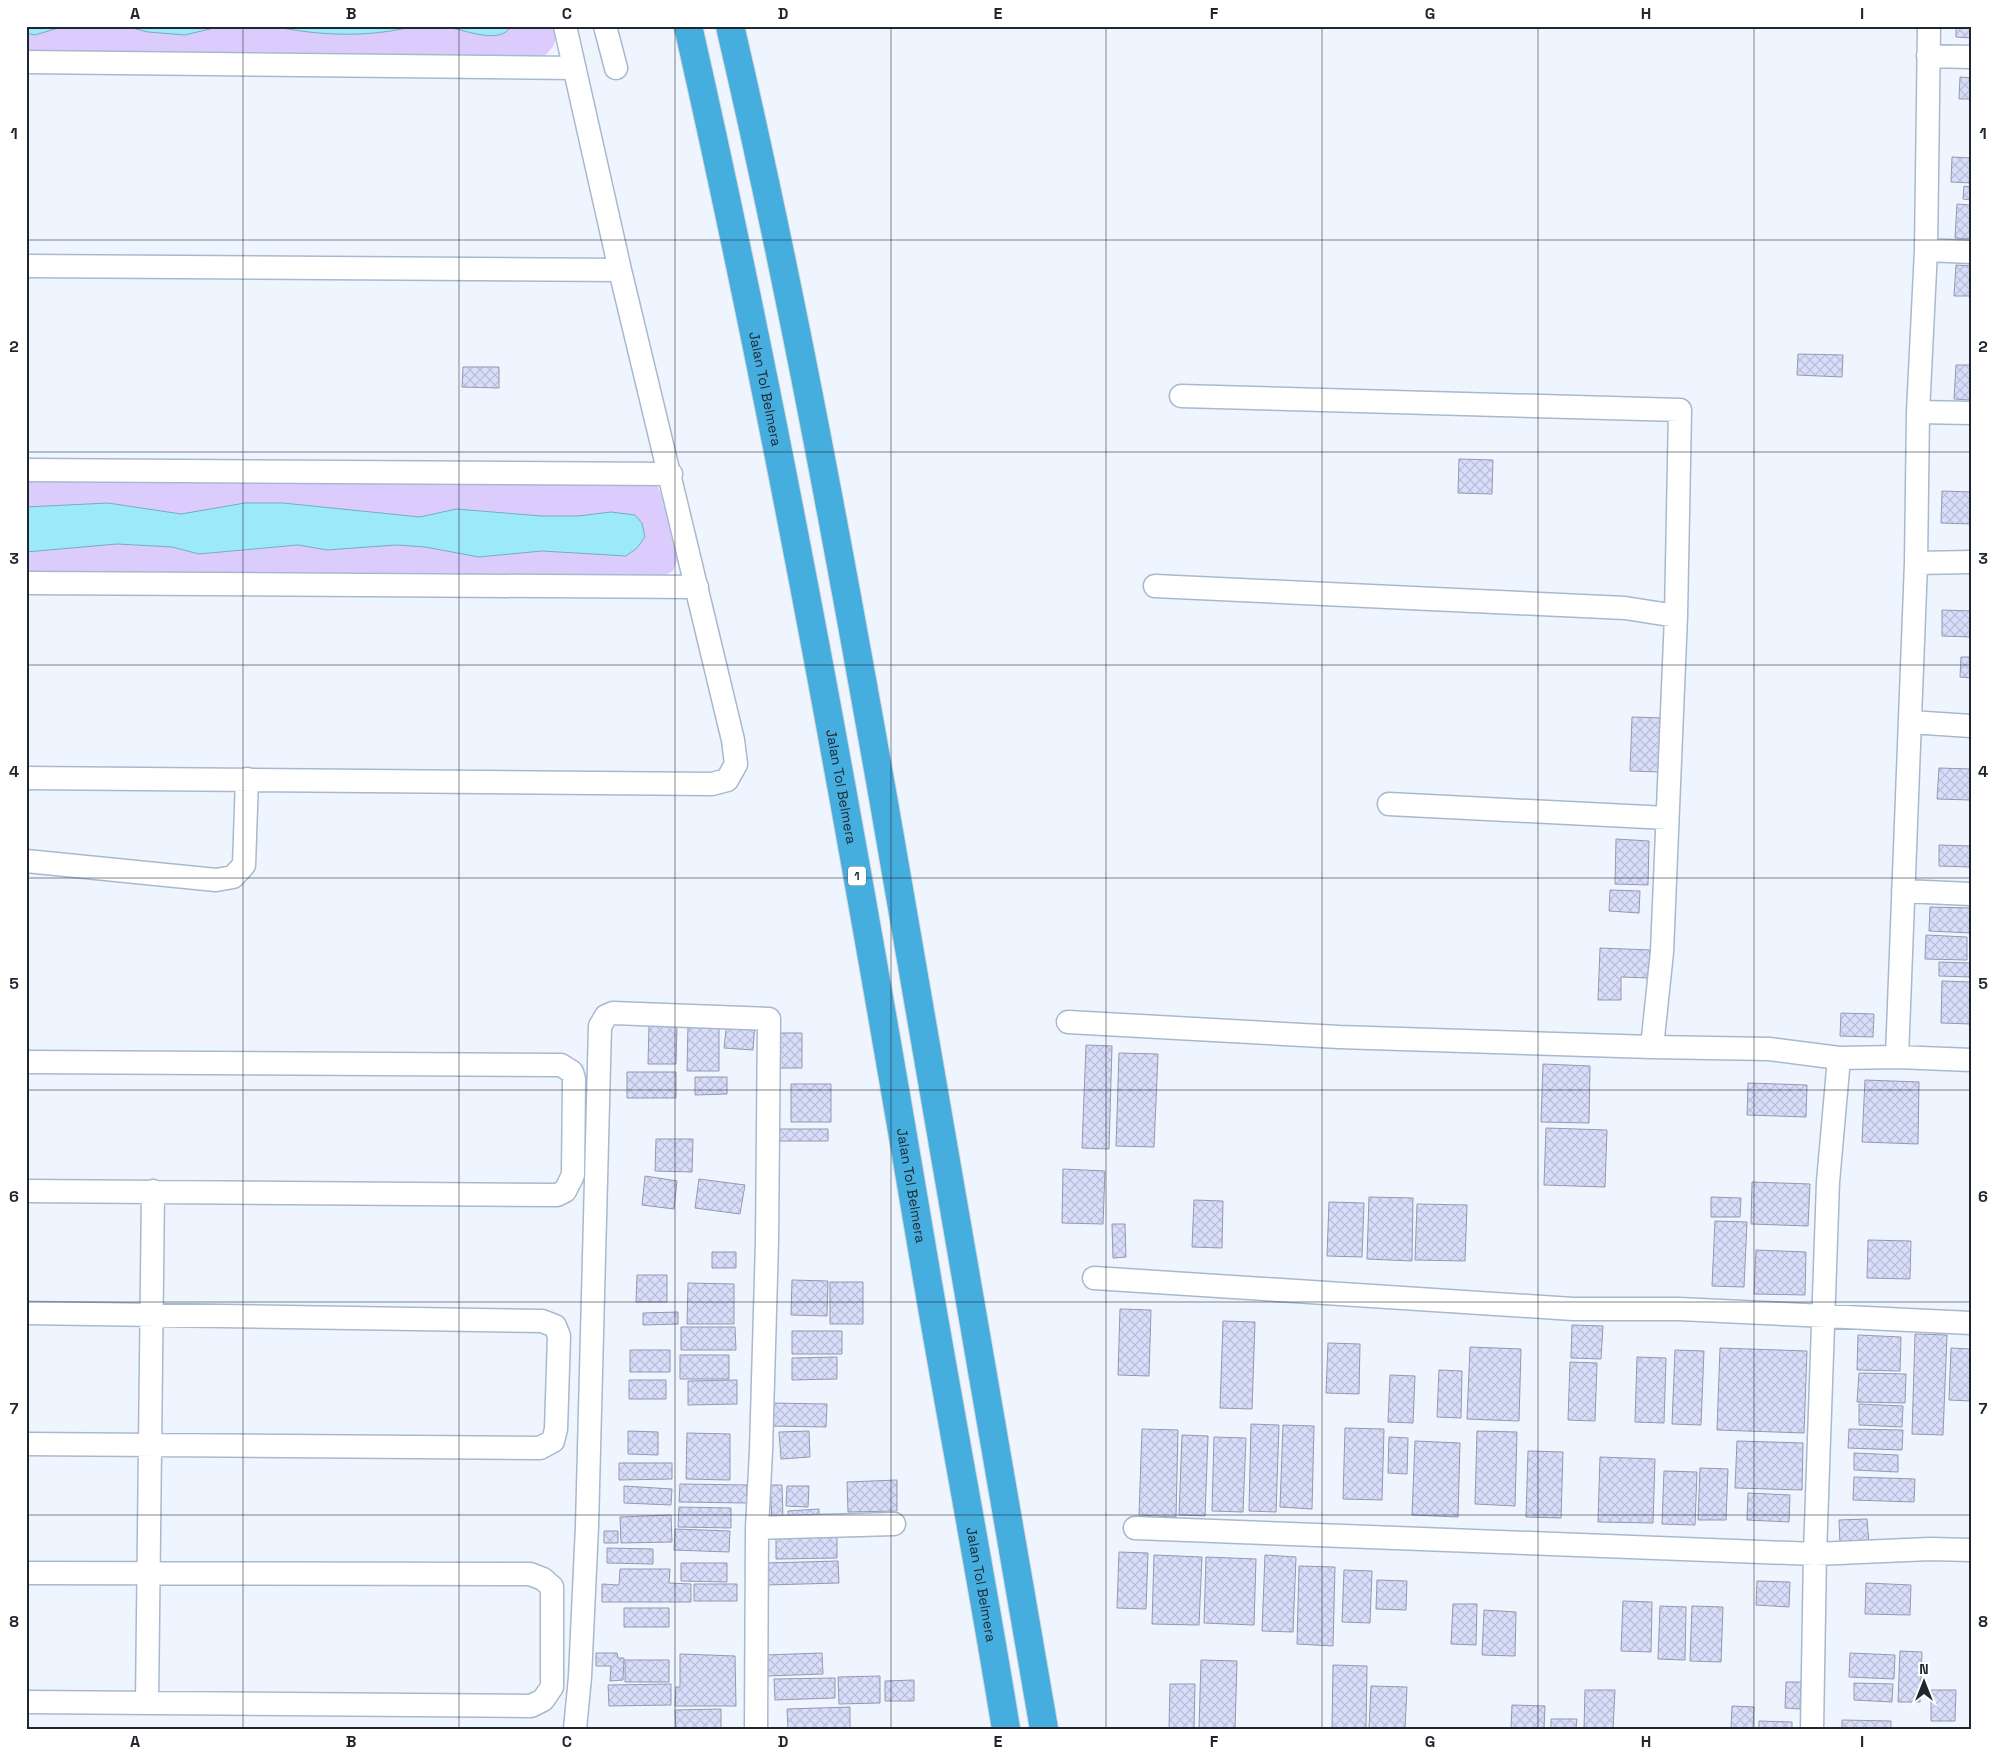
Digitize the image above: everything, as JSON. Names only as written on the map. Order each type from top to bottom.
[{"type":"highway","name":"Jalan Tol Belmera","points":[[688,26],[748,297],[803,576],[902,1126],[1006,1729]]},
{"type":"highway","points":[[730,26],[794,315],[847,593],[943,1130],[1044,1729]]},
{"type":"street","points":[[26,778],[712,784],[727,780],[736,764],[734,740],[620,270],[565,26]]},
{"type":"street","points":[[605,26],[616,68]]},
{"type":"street","points":[[1897,1057],[1916,563],[1918,412],[1926,250],[1929,26]]},
{"type":"street","points":[[1928,56],[1971,57]]},
{"type":"street","points":[[26,62],[574,68]]},
{"type":"street","points":[[1926,250],[1971,252]]},
{"type":"street","points":[[26,266],[620,270]]},
{"type":"street","points":[[1180,396],[1680,410],[1676,616],[1662,952],[1652,1047]]},
{"type":"street","points":[[1918,412],[1971,413]]},
{"type":"street","points":[[26,470],[671,474]]},
{"type":"street","points":[[1916,563],[1971,562]]},
{"type":"street","points":[[26,583],[697,587]]},
{"type":"street","points":[[1155,586],[1624,608],[1676,616]]},
{"type":"street","points":[[1910,722],[1971,726]]},
{"type":"street","points":[[26,861],[216,880],[233,877],[244,865],[247,779]]},
{"type":"street","points":[[1389,804],[1667,818]]},
{"type":"street","points":[[1903,890],[1971,894]]},
{"type":"street","points":[[575,1729],[580,1677],[587,1526],[600,1026],[606,1016],[613,1012],[770,1019],[762,1451],[757,1528],[756,1729]]},
{"type":"street","points":[[1068,1022],[1339,1037],[1769,1049],[1839,1058],[1897,1057],[1971,1060]]},
{"type":"street","points":[[1812,1729],[1815,1554],[1825,1317],[1828,1182],[1839,1058]]},
{"type":"street","points":[[26,1062],[562,1065],[572,1072],[574,1079],[573,1175],[565,1191],[557,1195],[26,1191]]},
{"type":"street","points":[[147,1703],[153,1191]]},
{"type":"street","points":[[1094,1278],[1573,1309],[1679,1309],[1971,1323]]},
{"type":"street","points":[[26,1313],[542,1321],[555,1326],[559,1336],[556,1429],[553,1442],[540,1448],[26,1444]]},
{"type":"street","points":[[757,1528],[894,1524]]},
{"type":"street","points":[[1134,1528],[1815,1554],[1923,1549],[1971,1550]]},
{"type":"street","points":[[26,1573],[530,1574],[544,1579],[552,1587],[552,1687],[544,1700],[531,1706],[26,1702]]},
{"type":"shaded area","points":[[26,26],[554,26],[556,36],[553,47],[543,57],[26,53]]},
{"type":"shaded area","points":[[26,479],[650,484],[658,487],[662,497],[677,560],[673,571],[663,576],[26,572]]},
{"type":"water","points":[[26,26],[65,26],[35,35],[26,33]]},
{"type":"water","points":[[124,26],[222,26],[185,35],[148,32]]},
{"type":"water","points":[[272,26],[415,26],[362,34],[326,34]]},
{"type":"water","points":[[428,26],[511,26],[507,31],[493,36],[453,28]]},
{"type":"water","points":[[108,503],[181,514],[245,503],[283,503],[420,517],[456,509],[542,516],[578,516],[611,512],[635,515],[642,523],[645,537],[637,548],[626,556],[542,551],[479,557],[425,547],[396,545],[327,550],[298,545],[199,554],[172,547],[117,544],[26,552],[26,507]]},
{"type":"building","points":[[1956,26],[1971,26],[1971,38],[1956,37]]},
{"type":"building","points":[[1960,77],[1971,78],[1971,99],[1959,99]]},
{"type":"building","points":[[1952,157],[1971,158],[1971,183],[1951,182]]},
{"type":"building","points":[[1964,186],[1971,187],[1971,200],[1963,199]]},
{"type":"building","points":[[1957,204],[1971,205],[1971,239],[1955,238]]},
{"type":"building","points":[[1956,265],[1971,266],[1971,296],[1954,296]]},
{"type":"building","points":[[1798,354],[1843,355],[1842,377],[1797,375]]},
{"type":"building","points":[[1956,365],[1971,365],[1971,400],[1954,399]]},
{"type":"building","points":[[463,367],[499,367],[499,388],[462,387]]},
{"type":"building","points":[[1459,459],[1493,460],[1492,494],[1458,493]]},
{"type":"building","points":[[1942,491],[1971,492],[1971,524],[1941,523]]},
{"type":"building","points":[[1942,610],[1971,611],[1971,637],[1942,636]]},
{"type":"building","points":[[1961,657],[1971,657],[1971,678],[1960,677]]},
{"type":"building","points":[[1632,717],[1664,718],[1662,772],[1630,771]]},
{"type":"building","points":[[1939,768],[1971,769],[1971,800],[1937,799]]},
{"type":"building","points":[[1616,839],[1649,841],[1648,885],[1615,884]]},
{"type":"building","points":[[1939,845],[1971,846],[1971,867],[1939,866]]},
{"type":"building","points":[[1610,890],[1640,891],[1639,913],[1609,911]]},
{"type":"building","points":[[1930,907],[1971,908],[1971,933],[1929,931]]},
{"type":"building","points":[[1926,935],[1967,937],[1967,960],[1925,959]]},
{"type":"building","points":[[1600,948],[1650,950],[1649,978],[1621,977],[1621,1000],[1598,1000]]},
{"type":"building","points":[[1939,962],[1971,963],[1971,977],[1939,976]]},
{"type":"building","points":[[1942,981],[1971,982],[1971,1024],[1941,1023]]},
{"type":"building","points":[[1841,1013],[1874,1014],[1873,1037],[1840,1036]]},
{"type":"building","points":[[727,1021],[755,1023],[753,1050],[724,1048]]},
{"type":"building","points":[[688,1024],[719,1024],[719,1071],[687,1071]]},
{"type":"building","points":[[649,1025],[677,1026],[676,1064],[648,1064]]},
{"type":"building","points":[[776,1033],[802,1033],[802,1068],[776,1068]]},
{"type":"building","points":[[1086,1045],[1112,1046],[1109,1149],[1082,1148]]},
{"type":"building","points":[[1119,1053],[1158,1054],[1154,1147],[1116,1146]]},
{"type":"building","points":[[1543,1064],[1590,1066],[1589,1123],[1541,1122]]},
{"type":"building","points":[[627,1072],[676,1072],[676,1098],[627,1098]]},
{"type":"building","points":[[695,1077],[727,1077],[727,1094],[695,1095]]},
{"type":"building","points":[[1865,1080],[1919,1082],[1918,1144],[1862,1142]]},
{"type":"building","points":[[1748,1083],[1807,1085],[1806,1117],[1747,1115]]},
{"type":"building","points":[[791,1084],[831,1084],[831,1122],[791,1122]]},
{"type":"building","points":[[1546,1128],[1607,1130],[1605,1187],[1544,1185]]},
{"type":"building","points":[[778,1129],[828,1129],[828,1141],[778,1141]]},
{"type":"building","points":[[656,1139],[693,1139],[692,1172],[655,1171]]},
{"type":"building","points":[[1063,1169],[1105,1171],[1103,1224],[1062,1223]]},
{"type":"building","points":[[645,1176],[677,1181],[674,1209],[642,1205]]},
{"type":"building","points":[[699,1179],[745,1185],[740,1214],[695,1208]]},
{"type":"building","points":[[1752,1182],[1810,1184],[1808,1226],[1751,1224]]},
{"type":"building","points":[[1369,1197],[1413,1198],[1412,1261],[1367,1259]]},
{"type":"building","points":[[1711,1197],[1741,1198],[1740,1217],[1711,1217]]},
{"type":"building","points":[[1194,1200],[1223,1201],[1222,1248],[1192,1247]]},
{"type":"building","points":[[1329,1202],[1364,1203],[1362,1257],[1327,1256]]},
{"type":"building","points":[[1417,1204],[1467,1205],[1465,1261],[1415,1260]]},
{"type":"building","points":[[1715,1221],[1747,1222],[1744,1287],[1712,1286]]},
{"type":"building","points":[[1112,1224],[1125,1224],[1126,1257],[1113,1258]]},
{"type":"building","points":[[1868,1240],[1911,1241],[1910,1279],[1867,1278]]},
{"type":"building","points":[[1756,1250],[1806,1252],[1805,1295],[1754,1294]]},
{"type":"building","points":[[712,1252],[736,1252],[736,1268],[712,1268]]},
{"type":"building","points":[[637,1275],[667,1275],[667,1302],[636,1302]]},
{"type":"building","points":[[792,1280],[828,1281],[827,1316],[791,1315]]},
{"type":"building","points":[[830,1282],[863,1282],[863,1324],[830,1324]]},
{"type":"building","points":[[688,1283],[734,1284],[734,1324],[687,1324]]},
{"type":"building","points":[[1120,1309],[1151,1310],[1149,1376],[1118,1375]]},
{"type":"building","points":[[678,1312],[678,1324],[643,1325],[643,1313]]},
{"type":"building","points":[[1223,1321],[1255,1322],[1252,1409],[1220,1408]]},
{"type":"building","points":[[1572,1325],[1603,1326],[1601,1359],[1571,1358]]},
{"type":"building","points":[[681,1327],[735,1327],[736,1350],[681,1350]]},
{"type":"building","points":[[792,1331],[842,1331],[842,1354],[792,1354]]},
{"type":"building","points":[[1915,1334],[1947,1335],[1943,1435],[1912,1434]]},
{"type":"building","points":[[1858,1335],[1901,1337],[1900,1371],[1857,1370]]},
{"type":"building","points":[[1328,1343],[1360,1344],[1359,1394],[1326,1393]]},
{"type":"building","points":[[1470,1347],[1521,1349],[1519,1421],[1467,1419]]},
{"type":"building","points":[[1720,1348],[1807,1351],[1804,1433],[1717,1430]]},
{"type":"building","points":[[1951,1348],[1971,1349],[1971,1401],[1949,1400]]},
{"type":"building","points":[[630,1350],[670,1350],[670,1372],[630,1372]]},
{"type":"building","points":[[1675,1350],[1704,1351],[1701,1425],[1672,1424]]},
{"type":"building","points":[[680,1355],[729,1355],[729,1379],[680,1379]]},
{"type":"building","points":[[837,1357],[837,1379],[792,1380],[792,1358]]},
{"type":"building","points":[[1637,1357],[1666,1358],[1664,1423],[1635,1422]]},
{"type":"building","points":[[1570,1362],[1597,1363],[1595,1421],[1568,1420]]},
{"type":"building","points":[[1439,1370],[1462,1371],[1461,1418],[1437,1417]]},
{"type":"building","points":[[1859,1373],[1906,1374],[1905,1403],[1857,1402]]},
{"type":"building","points":[[1390,1375],[1415,1376],[1413,1423],[1388,1422]]},
{"type":"building","points":[[629,1380],[666,1380],[666,1399],[629,1399]]},
{"type":"building","points":[[737,1380],[737,1404],[688,1405],[688,1381]]},
{"type":"building","points":[[770,1403],[827,1404],[826,1427],[769,1426]]},
{"type":"building","points":[[1859,1404],[1903,1406],[1902,1427],[1859,1425]]},
{"type":"building","points":[[1251,1424],[1279,1425],[1276,1512],[1249,1511]]},
{"type":"building","points":[[1283,1425],[1314,1426],[1312,1509],[1280,1507]]},
{"type":"building","points":[[1345,1428],[1384,1429],[1382,1500],[1343,1499]]},
{"type":"building","points":[[1142,1429],[1178,1430],[1176,1517],[1139,1515]]},
{"type":"building","points":[[1849,1429],[1903,1430],[1902,1450],[1848,1448]]},
{"type":"building","points":[[628,1431],[658,1432],[658,1455],[628,1454]]},
{"type":"building","points":[[809,1431],[810,1457],[781,1459],[779,1432]]},
{"type":"building","points":[[1477,1431],[1517,1432],[1515,1506],[1475,1504]]},
{"type":"building","points":[[687,1433],[730,1434],[730,1480],[686,1479]]},
{"type":"building","points":[[1182,1435],[1208,1436],[1205,1516],[1179,1515]]},
{"type":"building","points":[[1214,1437],[1246,1438],[1243,1512],[1212,1511]]},
{"type":"building","points":[[1389,1437],[1408,1438],[1407,1474],[1388,1473]]},
{"type":"building","points":[[1415,1441],[1460,1443],[1458,1517],[1412,1515]]},
{"type":"building","points":[[1737,1441],[1803,1443],[1802,1490],[1735,1488]]},
{"type":"building","points":[[1528,1451],[1563,1452],[1561,1518],[1526,1517]]},
{"type":"building","points":[[1854,1453],[1898,1455],[1898,1472],[1854,1470]]},
{"type":"building","points":[[1600,1457],[1655,1459],[1653,1523],[1598,1522]]},
{"type":"building","points":[[619,1463],[672,1463],[672,1479],[619,1480]]},
{"type":"building","points":[[1700,1468],[1728,1469],[1726,1520],[1698,1520]]},
{"type":"building","points":[[1664,1471],[1697,1472],[1695,1525],[1662,1524]]},
{"type":"building","points":[[1854,1477],[1915,1479],[1914,1502],[1853,1500]]},
{"type":"building","points":[[897,1480],[897,1511],[848,1512],[847,1482]]},
{"type":"building","points":[[680,1484],[747,1485],[747,1503],[679,1502]]},
{"type":"building","points":[[770,1485],[782,1485],[783,1519],[772,1520]]},
{"type":"building","points":[[624,1486],[672,1489],[671,1505],[624,1503]]},
{"type":"building","points":[[787,1486],[809,1486],[808,1507],[786,1506]]},
{"type":"building","points":[[1748,1493],[1790,1495],[1789,1522],[1747,1520]]},
{"type":"building","points":[[679,1507],[731,1508],[731,1528],[678,1527]]},
{"type":"building","points":[[819,1509],[819,1522],[789,1524],[788,1511]]},
{"type":"building","points":[[671,1515],[672,1542],[621,1543],[620,1517]]},
{"type":"building","points":[[1867,1519],[1869,1543],[1840,1544],[1839,1520]]},
{"type":"building","points":[[675,1529],[730,1531],[729,1552],[674,1550]]},
{"type":"building","points":[[604,1531],[618,1531],[618,1543],[604,1543]]},
{"type":"building","points":[[837,1534],[837,1558],[776,1559],[776,1535]]},
{"type":"building","points":[[607,1548],[653,1549],[653,1564],[607,1563]]},
{"type":"building","points":[[1119,1552],[1148,1553],[1146,1609],[1117,1608]]},
{"type":"building","points":[[1154,1555],[1202,1557],[1199,1625],[1152,1624]]},
{"type":"building","points":[[1265,1555],[1296,1557],[1293,1632],[1262,1631]]},
{"type":"building","points":[[1206,1557],[1256,1559],[1254,1625],[1204,1623]]},
{"type":"building","points":[[838,1561],[839,1583],[766,1585],[765,1563]]},
{"type":"building","points":[[681,1563],[727,1563],[727,1582],[681,1581]]},
{"type":"building","points":[[1299,1566],[1335,1567],[1333,1646],[1297,1644]]},
{"type":"building","points":[[620,1569],[670,1569],[669,1583],[691,1584],[691,1602],[602,1602],[602,1584],[619,1585]]},
{"type":"building","points":[[1344,1570],[1372,1571],[1370,1623],[1342,1622]]},
{"type":"building","points":[[1377,1580],[1407,1581],[1406,1610],[1376,1609]]},
{"type":"building","points":[[1757,1581],[1790,1582],[1789,1607],[1756,1605]]},
{"type":"building","points":[[1866,1583],[1911,1585],[1910,1615],[1865,1614]]},
{"type":"building","points":[[694,1584],[737,1584],[737,1601],[694,1601]]},
{"type":"building","points":[[1623,1601],[1652,1602],[1651,1652],[1621,1651]]},
{"type":"building","points":[[1453,1604],[1477,1604],[1476,1645],[1451,1644]]},
{"type":"building","points":[[1660,1606],[1686,1607],[1685,1660],[1658,1659]]},
{"type":"building","points":[[1692,1606],[1723,1607],[1721,1662],[1690,1661]]},
{"type":"building","points":[[624,1608],[669,1608],[669,1627],[624,1627]]},
{"type":"building","points":[[1484,1610],[1516,1612],[1515,1656],[1482,1655]]},
{"type":"building","points":[[1900,1651],[1922,1652],[1920,1702],[1898,1702]]},
{"type":"building","points":[[596,1653],[617,1653],[618,1658],[624,1658],[623,1680],[610,1681],[611,1666],[596,1666]]},
{"type":"building","points":[[822,1653],[823,1674],[766,1676],[766,1655]]},
{"type":"building","points":[[1850,1653],[1895,1655],[1894,1679],[1849,1677]]},
{"type":"building","points":[[680,1654],[735,1656],[736,1706],[675,1706],[676,1687],[680,1687]]},
{"type":"building","points":[[625,1660],[669,1660],[669,1682],[625,1682]]},
{"type":"building","points":[[1201,1660],[1237,1661],[1235,1729],[1199,1729]]},
{"type":"building","points":[[1333,1665],[1367,1666],[1366,1729],[1332,1729]]},
{"type":"building","points":[[880,1676],[880,1703],[839,1704],[838,1677]]},
{"type":"building","points":[[835,1678],[835,1698],[775,1700],[774,1679]]},
{"type":"building","points":[[914,1680],[914,1701],[885,1701],[885,1681]]},
{"type":"building","points":[[1786,1682],[1801,1682],[1800,1709],[1785,1708]]},
{"type":"building","points":[[1854,1683],[1893,1684],[1892,1702],[1854,1700]]},
{"type":"building","points":[[671,1684],[671,1705],[609,1706],[608,1685]]},
{"type":"building","points":[[1170,1684],[1195,1684],[1194,1729],[1169,1729]]},
{"type":"building","points":[[1371,1686],[1407,1687],[1405,1729],[1369,1729]]},
{"type":"building","points":[[1585,1690],[1615,1690],[1613,1729],[1584,1729]]},
{"type":"building","points":[[1931,1690],[1956,1690],[1955,1721],[1931,1721]]},
{"type":"building","points":[[1512,1705],[1545,1706],[1544,1729],[1511,1729]]},
{"type":"building","points":[[1732,1706],[1754,1707],[1753,1729],[1731,1729]]},
{"type":"building","points":[[850,1707],[850,1729],[788,1729],[787,1709]]},
{"type":"building","points":[[721,1709],[721,1729],[676,1729],[675,1710]]},
{"type":"building","points":[[1551,1719],[1577,1719],[1576,1729],[1551,1729]]},
{"type":"building","points":[[1842,1720],[1891,1721],[1891,1729],[1842,1729]]},
{"type":"building","points":[[1759,1721],[1792,1722],[1792,1729],[1759,1729]]}]
